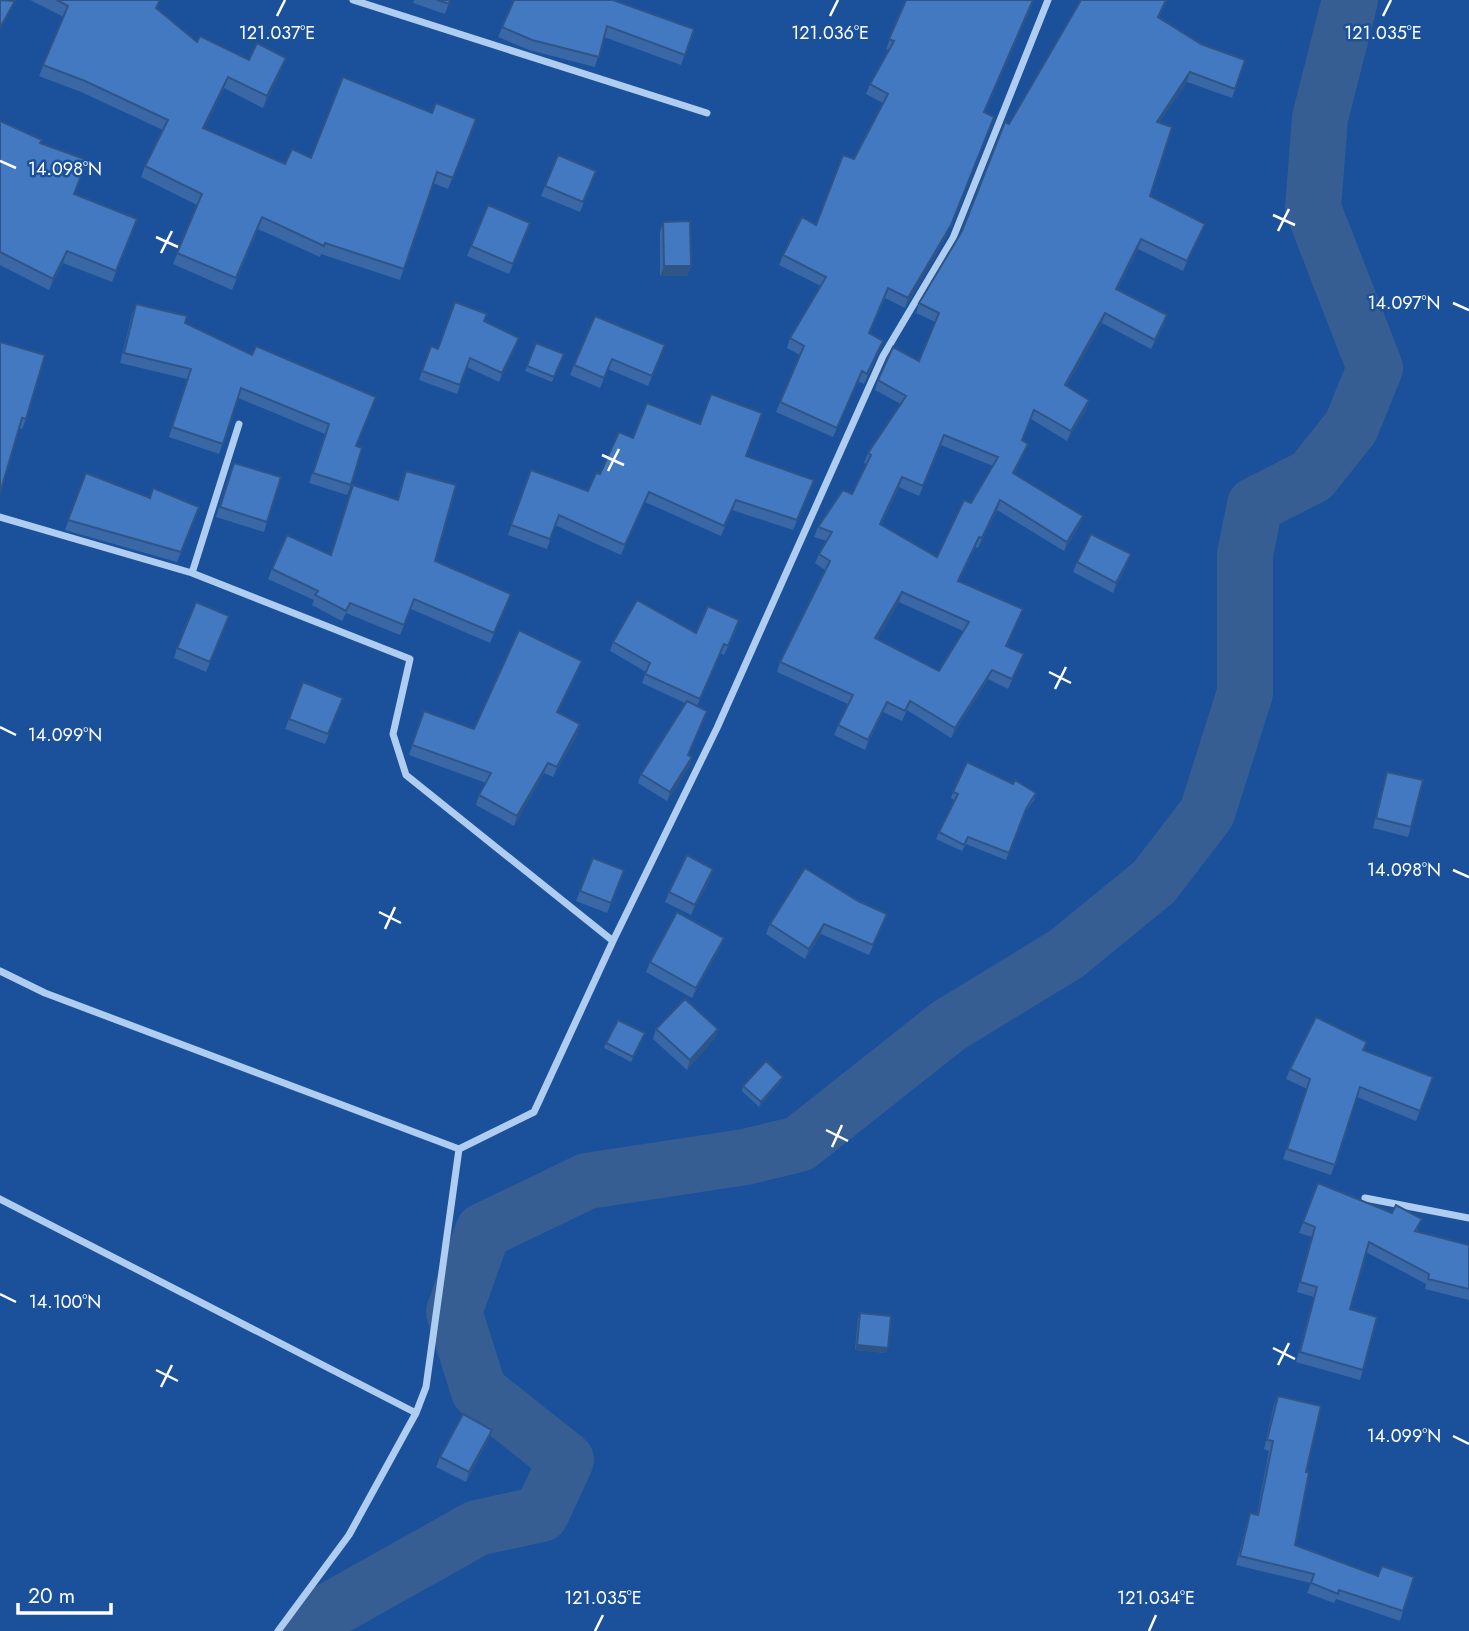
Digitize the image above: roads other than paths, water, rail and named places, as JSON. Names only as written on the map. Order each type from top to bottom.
[{"type":"street","points":[[353,0],[707,113]]},
{"type":"street","points":[[0,971],[45,993],[459,1149],[534,1111],[717,728],[883,356],[953,238],[1048,0]]},
{"type":"street","points":[[192,573],[239,424]]},
{"type":"street","points":[[0,517],[192,573],[410,659],[393,734],[406,775],[613,942]]},
{"type":"street","points":[[278,1631],[349,1535],[416,1413],[426,1387],[459,1149]]},
{"type":"street","points":[[1365,1198],[1469,1218]]},
{"type":"street","points":[[0,1199],[416,1413]]},
{"type":"waterway","points":[[310,1631],[320,1616],[477,1528],[541,1514],[566,1460],[479,1391],[454,1312],[483,1231],[587,1181],[745,1157],[799,1144],[948,1026],[1066,954],[1154,882],[1207,813],[1245,693],[1245,554],[1255,505],[1312,476],[1351,427],[1375,368],[1313,208],[1320,118],[1350,0]]}]
